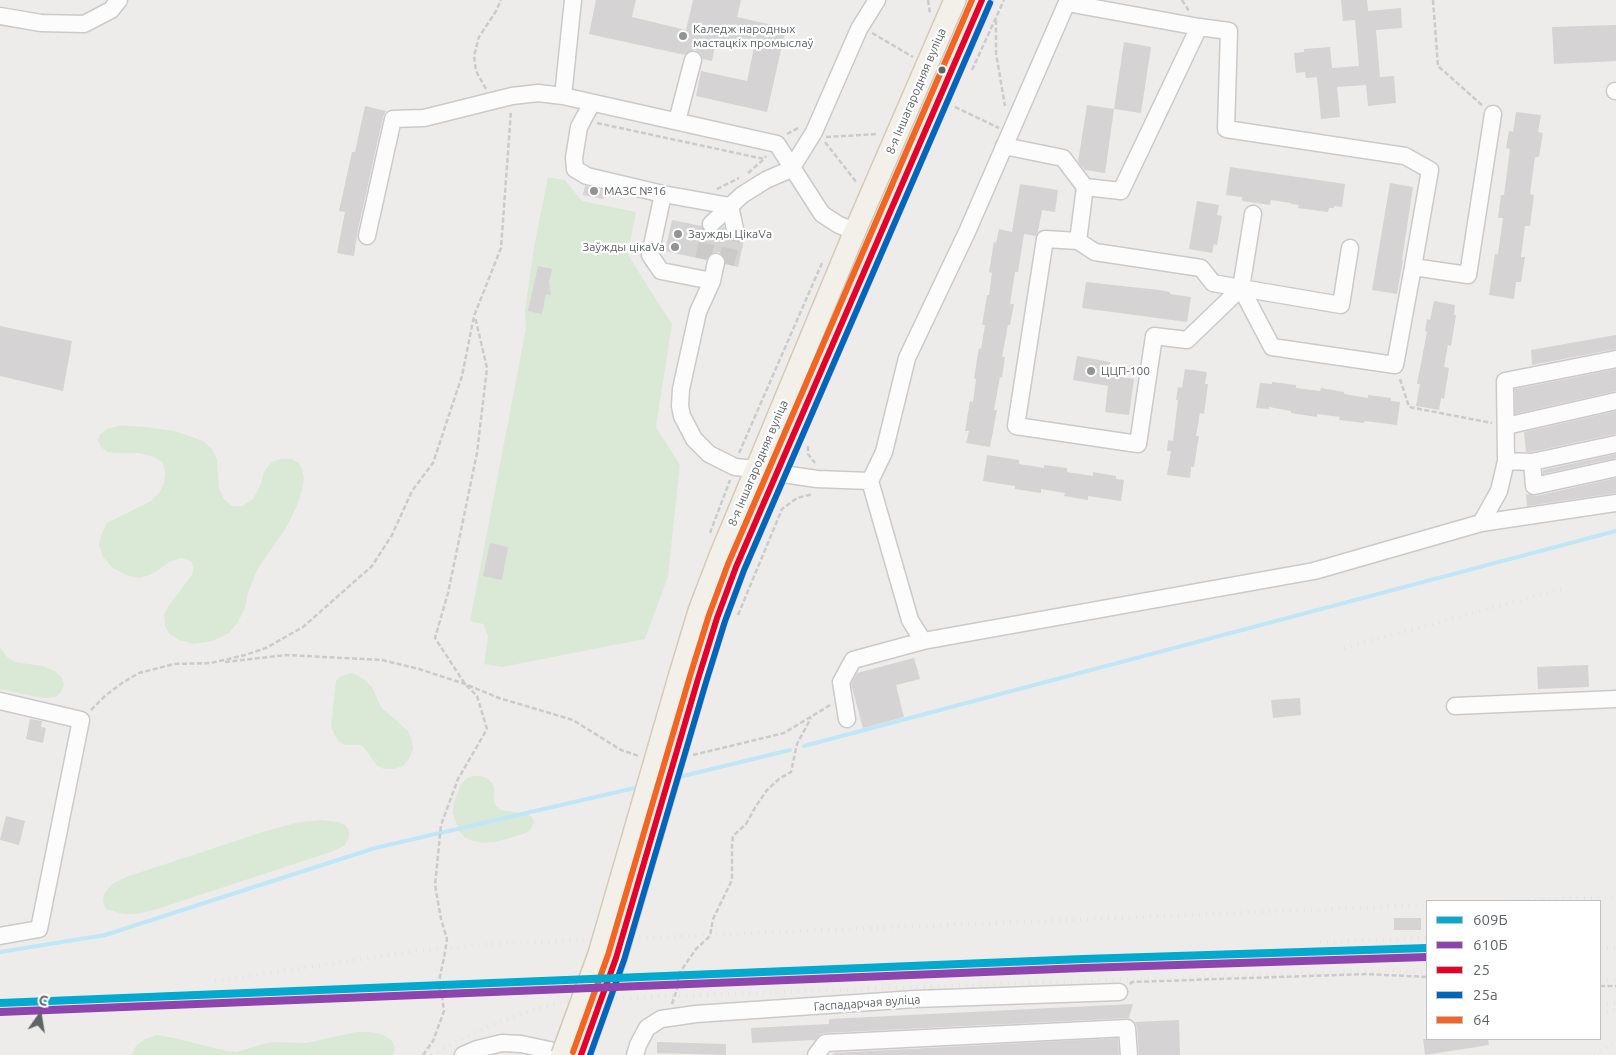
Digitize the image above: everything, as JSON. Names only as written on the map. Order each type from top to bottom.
[{"type":"main road","name":"8-я Іншагародняя вуліца","points":[[766,471],[855,231],[956,0]]},
{"type":"main road","name":"8-я Іншагародняя вуліца","points":[[581,1055],[616,958],[689,677],[699,611],[720,556],[766,471],[877,240],[982,0]]},
{"type":"main road","points":[[855,231],[877,240]]},
{"type":"main road","name":"8-я Іншагародняя вуліца","points":[[562,1055],[599,954],[689,677]]},
{"type":"street","points":[[0,16],[41,23],[84,24],[111,10],[119,0]]},
{"type":"street","points":[[563,96],[573,0]]},
{"type":"street","points":[[730,206],[724,226],[730,206],[742,195],[766,180],[792,169],[814,132],[859,29],[877,0]]},
{"type":"street","points":[[923,641],[910,620],[870,481],[884,452],[906,358],[967,232],[1068,1],[1199,27],[1229,31],[1226,129],[1405,156],[1430,170],[1395,365],[1272,347],[1241,288]]},
{"type":"street","points":[[1085,187],[1121,191],[1199,27]]},
{"type":"street","points":[[677,121],[693,60]]},
{"type":"street","points":[[366,236],[394,119],[424,118],[512,96],[538,93],[563,96],[776,144],[822,214],[839,225],[855,231]]},
{"type":"street","points":[[592,103],[579,127],[574,158],[576,169],[587,176],[663,194],[730,206]]},
{"type":"street","points":[[1413,267],[1468,274],[1492,114]]},
{"type":"street","points":[[1007,139],[1063,158],[1085,187],[1078,241]]},
{"type":"street","points":[[663,194],[650,256],[661,271],[712,281]]},
{"type":"street","points":[[1253,214],[1241,288],[1187,340],[1154,336],[1138,444],[1016,426],[1045,239],[1078,241],[1095,252],[1201,268],[1213,284],[1241,288],[1341,305],[1350,248]]},
{"type":"street","points":[[715,262],[712,281],[698,312],[681,389],[680,406],[682,416],[694,438],[709,454],[735,467],[817,479],[870,481]]},
{"type":"street","points":[[1482,523],[1499,491],[1506,461],[1505,381],[1616,359]]},
{"type":"street","points":[[1506,426],[1616,401]]},
{"type":"street","points":[[1506,461],[1532,462],[1616,444]]},
{"type":"street","points":[[1532,462],[1534,486],[1616,468]]},
{"type":"street","points":[[847,719],[841,682],[853,660],[923,641],[1314,571],[1482,523],[1616,503]]},
{"type":"street","points":[[1455,706],[1616,698]]},
{"type":"street","points":[[0,701],[81,720],[39,929],[0,936]]},
{"type":"street","name":"Гаспадарчая вуліца","points":[[661,1019],[696,1014],[915,1000],[1119,992]]},
{"type":"street","points":[[636,1055],[638,1045],[647,1028],[661,1019]]},
{"type":"street","points":[[816,1055],[825,1043],[1128,1028],[1129,1055]]},
{"type":"street","points":[[463,1055],[477,1049],[502,1043],[521,1044],[575,1055]]},
{"type":"path","points":[[495,100],[476,71],[474,56],[479,37],[501,0]]},
{"type":"path","points":[[928,0],[932,19]]},
{"type":"path","points":[[971,72],[1004,0]]},
{"type":"path","points":[[1433,0],[1438,66],[1492,114]]},
{"type":"path","points":[[996,18],[996,53],[1007,139]]},
{"type":"path","points":[[872,32],[914,58]]},
{"type":"path","points":[[211,663],[266,648],[303,627],[372,566],[392,535],[412,490],[433,463],[462,376],[474,316],[501,248],[512,96]]},
{"type":"path","points":[[955,107],[1007,139]]},
{"type":"path","points":[[595,122],[764,159]]},
{"type":"path","points":[[713,191],[746,174],[764,159],[784,136],[803,126]]},
{"type":"path","points":[[860,186],[822,137],[882,134]]},
{"type":"path","points":[[423,1055],[433,1041],[444,1011],[438,985],[447,938],[441,919],[435,885],[441,825],[458,779],[487,729],[477,696],[465,684],[436,638],[448,593],[477,453],[486,368],[474,316]]},
{"type":"path","points":[[1395,365],[1409,407],[1506,426]]},
{"type":"path","points":[[736,619],[782,509],[796,498],[814,493],[819,468],[808,454],[808,446]]},
{"type":"path","points":[[81,720],[105,696],[122,683],[139,673],[174,664],[211,663],[286,655],[382,660],[419,669],[465,684],[498,698],[573,720],[621,750],[644,758]]},
{"type":"path","points":[[689,756],[784,733],[844,697]]},
{"type":"path","points":[[661,1019],[671,1006],[678,986],[678,975],[696,949],[710,936],[713,919],[732,880],[733,836],[746,824],[767,790],[791,772],[797,744],[812,716]]},
{"type":"path","points":[[1119,992],[1132,982],[1366,974],[1426,977]]},
{"type":"path","points":[[1601,986],[1616,986]]},
{"type":"green space","points":[[548,177],[565,180],[582,201],[636,212],[628,255],[672,324],[656,427],[680,465],[668,576],[645,639],[502,667],[484,664],[488,636],[483,624],[470,621],[526,328],[525,310],[534,247]]},
{"type":"green space","points":[[121,425],[175,431],[203,441],[212,449],[217,459],[219,488],[224,499],[232,506],[242,506],[253,499],[260,486],[264,471],[272,462],[280,459],[291,459],[299,463],[302,469],[304,477],[302,491],[296,508],[286,528],[257,570],[249,590],[245,608],[238,622],[229,633],[213,641],[194,644],[179,640],[170,634],[165,626],[164,615],[169,605],[192,575],[194,567],[191,561],[181,558],[169,562],[150,575],[139,578],[126,575],[113,568],[103,557],[99,545],[101,535],[107,523],[151,501],[159,493],[164,483],[163,463],[154,457],[139,453],[107,452],[101,447],[98,441],[100,434],[107,429]]},
{"type":"green space","points":[[0,647],[7,657],[15,662],[43,666],[55,671],[62,678],[64,685],[61,692],[56,697],[47,698],[0,689]]},
{"type":"green space","points":[[352,673],[364,679],[372,687],[381,707],[408,731],[413,749],[409,759],[403,766],[394,769],[384,769],[376,765],[361,745],[345,745],[339,742],[334,734],[331,726],[336,681],[341,676]]},
{"type":"green space","points":[[472,776],[487,778],[492,783],[496,806],[501,810],[527,814],[532,817],[534,822],[531,829],[526,833],[497,842],[482,843],[465,838],[459,831],[453,814],[453,807],[461,784]]},
{"type":"green space","points":[[322,820],[345,825],[349,830],[349,838],[344,846],[334,851],[151,911],[123,914],[106,909],[103,902],[104,894],[112,884],[126,877],[266,831],[299,822]]},
{"type":"green space","points":[[356,1032],[371,1032],[384,1035],[392,1041],[395,1048],[393,1055],[131,1055],[136,1046],[145,1039],[157,1035],[237,1052],[262,1044],[274,1042],[306,1043]]},
{"type":"building","points":[[596,0],[636,0],[632,17],[686,30],[693,0],[741,0],[737,17],[786,28],[767,112],[696,96],[701,71],[747,81],[754,48],[716,39],[712,61],[703,59],[700,53],[695,50],[685,55],[589,34]]},
{"type":"building","points":[[1341,0],[1367,0],[1368,11],[1401,8],[1402,28],[1376,30],[1380,77],[1394,76],[1396,103],[1368,106],[1366,85],[1337,87],[1340,117],[1321,119],[1317,77],[1306,78],[1305,72],[1296,73],[1294,53],[1304,52],[1304,49],[1330,47],[1332,68],[1359,66],[1355,20],[1343,21]]},
{"type":"building","points":[[1616,25],[1616,61],[1554,64],[1552,27]]},
{"type":"building","points":[[1124,42],[1151,47],[1141,113],[1114,109]]},
{"type":"building","points":[[1087,105],[1114,109],[1105,173],[1085,170],[1078,162]]},
{"type":"building","points":[[365,106],[386,111],[383,117],[357,234],[354,256],[337,253],[345,212],[339,211],[352,152],[355,152]]},
{"type":"building","points":[[1516,112],[1541,115],[1538,132],[1543,133],[1539,157],[1535,157],[1530,194],[1534,195],[1530,226],[1525,226],[1521,257],[1525,257],[1521,282],[1516,282],[1514,299],[1489,295],[1495,254],[1498,254],[1503,218],[1498,218],[1501,195],[1504,195],[1510,149],[1506,148],[1509,131],[1513,132]]},
{"type":"building","points":[[1230,167],[1345,184],[1342,207],[1334,206],[1334,208],[1329,208],[1328,212],[1298,208],[1299,205],[1271,200],[1270,205],[1242,201],[1242,197],[1226,195]]},
{"type":"building","points":[[1390,183],[1413,187],[1397,294],[1372,290]]},
{"type":"building","points":[[1020,184],[1058,190],[1055,212],[1042,210],[1036,236],[1024,234],[1018,272],[1015,272],[1010,304],[1014,304],[1002,357],[1005,357],[994,410],[997,410],[990,447],[966,443],[969,431],[965,431],[970,401],[973,402],[976,379],[974,378],[985,325],[982,325],[987,295],[989,295],[992,273],[989,272],[994,242],[996,243],[999,229],[1012,232]]},
{"type":"building","name":"МАЗС №16","points":[[585,186],[605,190],[603,199],[583,195]]},
{"type":"building","points":[[1197,201],[1219,205],[1217,215],[1222,216],[1217,245],[1214,244],[1212,253],[1189,249]]},
{"type":"building","points":[[672,220],[701,226],[701,223],[703,230],[709,234],[714,234],[724,226],[727,235],[732,239],[741,237],[746,231],[738,267],[726,264],[725,258],[719,252],[712,253],[706,260],[665,251]]},
{"type":"building","points":[[538,266],[552,269],[549,282],[551,295],[546,294],[542,314],[528,311]]},
{"type":"building","points":[[1086,282],[1159,290],[1170,292],[1170,294],[1191,297],[1187,322],[1082,308]]},
{"type":"building","points":[[1434,301],[1455,305],[1454,315],[1456,315],[1451,346],[1448,345],[1444,367],[1449,368],[1444,399],[1441,398],[1439,410],[1416,406],[1420,384],[1417,384],[1427,332],[1425,331],[1427,319],[1430,320]]},
{"type":"building","points":[[0,326],[72,341],[63,391],[0,376]]},
{"type":"building","points":[[1616,335],[1616,349],[1532,365],[1531,350]]},
{"type":"building","points":[[1077,356],[1110,362],[1108,375],[1134,379],[1129,415],[1105,412],[1108,386],[1073,380]]},
{"type":"building","points":[[1185,369],[1207,372],[1205,384],[1208,384],[1204,414],[1200,413],[1196,436],[1199,436],[1194,467],[1191,467],[1190,478],[1167,475],[1171,451],[1167,451],[1168,440],[1173,441],[1178,387],[1182,388]]},
{"type":"building","points":[[1616,369],[1616,391],[1515,414],[1515,389]]},
{"type":"building","points":[[1272,382],[1320,391],[1321,388],[1368,398],[1368,395],[1391,398],[1391,401],[1400,402],[1397,425],[1339,420],[1340,417],[1317,414],[1317,417],[1269,407],[1269,409],[1256,408],[1260,383],[1272,384]]},
{"type":"building","points":[[1616,411],[1616,434],[1526,452],[1524,432]]},
{"type":"building","points":[[1616,454],[1616,458],[1543,474],[1543,470]]},
{"type":"building","points":[[987,455],[1019,460],[1019,464],[1044,468],[1044,465],[1067,468],[1067,472],[1093,476],[1093,472],[1116,476],[1116,479],[1124,480],[1121,501],[1088,496],[1088,500],[1064,496],[1065,493],[1041,489],[1041,493],[1015,489],[1015,486],[983,481]]},
{"type":"building","points":[[1616,478],[1616,493],[1527,506],[1526,494],[1536,496]]},
{"type":"building","points":[[490,543],[508,547],[502,580],[483,576]]},
{"type":"building","points":[[914,658],[920,679],[896,685],[904,717],[863,728],[851,684],[857,673]]},
{"type":"building","points":[[1588,665],[1589,687],[1538,689],[1537,667]]},
{"type":"building","points":[[1300,698],[1301,715],[1273,718],[1271,700]]},
{"type":"building","points":[[30,719],[42,721],[41,727],[46,728],[43,743],[26,739]]},
{"type":"building","points":[[6,816],[25,821],[19,845],[0,840]]},
{"type":"building","points":[[1394,918],[1421,918],[1421,930],[1394,930]]},
{"type":"building","points":[[1133,1004],[1129,1018],[824,1033],[820,1034],[815,1040],[752,1043],[751,1028],[829,1024],[829,1019]]},
{"type":"building","points":[[1179,1020],[1180,1055],[1139,1055],[1135,1022]]},
{"type":"building","points":[[1118,1038],[1119,1055],[833,1055],[833,1053]]},
{"type":"building","points":[[1423,1039],[1488,1040],[1489,1045],[1425,1055]]},
{"type":"building","points":[[657,1042],[726,1044],[726,1055],[657,1053]]},
{"type":"waterway","points":[[804,746],[1616,531]]},
{"type":"waterway","points":[[675,778],[790,750]]},
{"type":"waterway","points":[[0,952],[105,935],[375,848],[639,787]]},
{"type":"tunnel","points":[[703,259],[711,224]]},
{"type":"tunnel","points":[[726,264],[735,229]]},
{"type":"railway","points":[[1344,648],[1566,588]]},
{"type":"railway","points":[[1540,900],[1616,897]]},
{"type":"railway","points":[[215,981],[415,951],[492,944],[1426,905]]},
{"type":"railway","points":[[1320,942],[1426,938]]},
{"type":"railway","points":[[1601,948],[1616,948]]},
{"type":"railway","points":[[0,1014],[1084,968],[1426,958]]},
{"type":"railway","points":[[431,1055],[467,1036],[532,1010],[565,1002],[595,999],[1384,970],[1426,972]]},
{"type":"railway","points":[[1601,979],[1616,980]]},
{"type":"railway","points":[[1601,1004],[1616,1003]]},
{"type":"railway","points":[[1601,1013],[1616,1010]]},
{"type":"railway","points":[[1594,1055],[1616,1042]]},
{"type":"transit line","name":"64","points":[[573,1052],[608,955],[690,676],[709,615],[728,564],[972,0]]},
{"type":"transit line","name":"25","points":[[581,1055],[616,958],[698,679],[717,618],[736,567],[982,0]]},
{"type":"transit line","name":"25а","points":[[590,1055],[624,960],[706,682],[725,621],[744,570],[990,3]]},
{"type":"transit line","name":"609Б","points":[[0,1003],[1083,959],[1426,948]]},
{"type":"transit line","name":"610Б","points":[[0,1012],[1083,968],[1426,957]]},
{"type":"place","name":"Каледж народных мастацкіх промыслаў","points":[[683,36]]},
{"type":"place","name":"МАЗС №16","points":[[594,191]]},
{"type":"place","name":"Заужды ЦікаVа","points":[[678,234]]},
{"type":"place","name":"Заўжды цікаVа","points":[[675,247]]},
{"type":"place","name":"ЦЦП-100","points":[[1091,371]]}]
